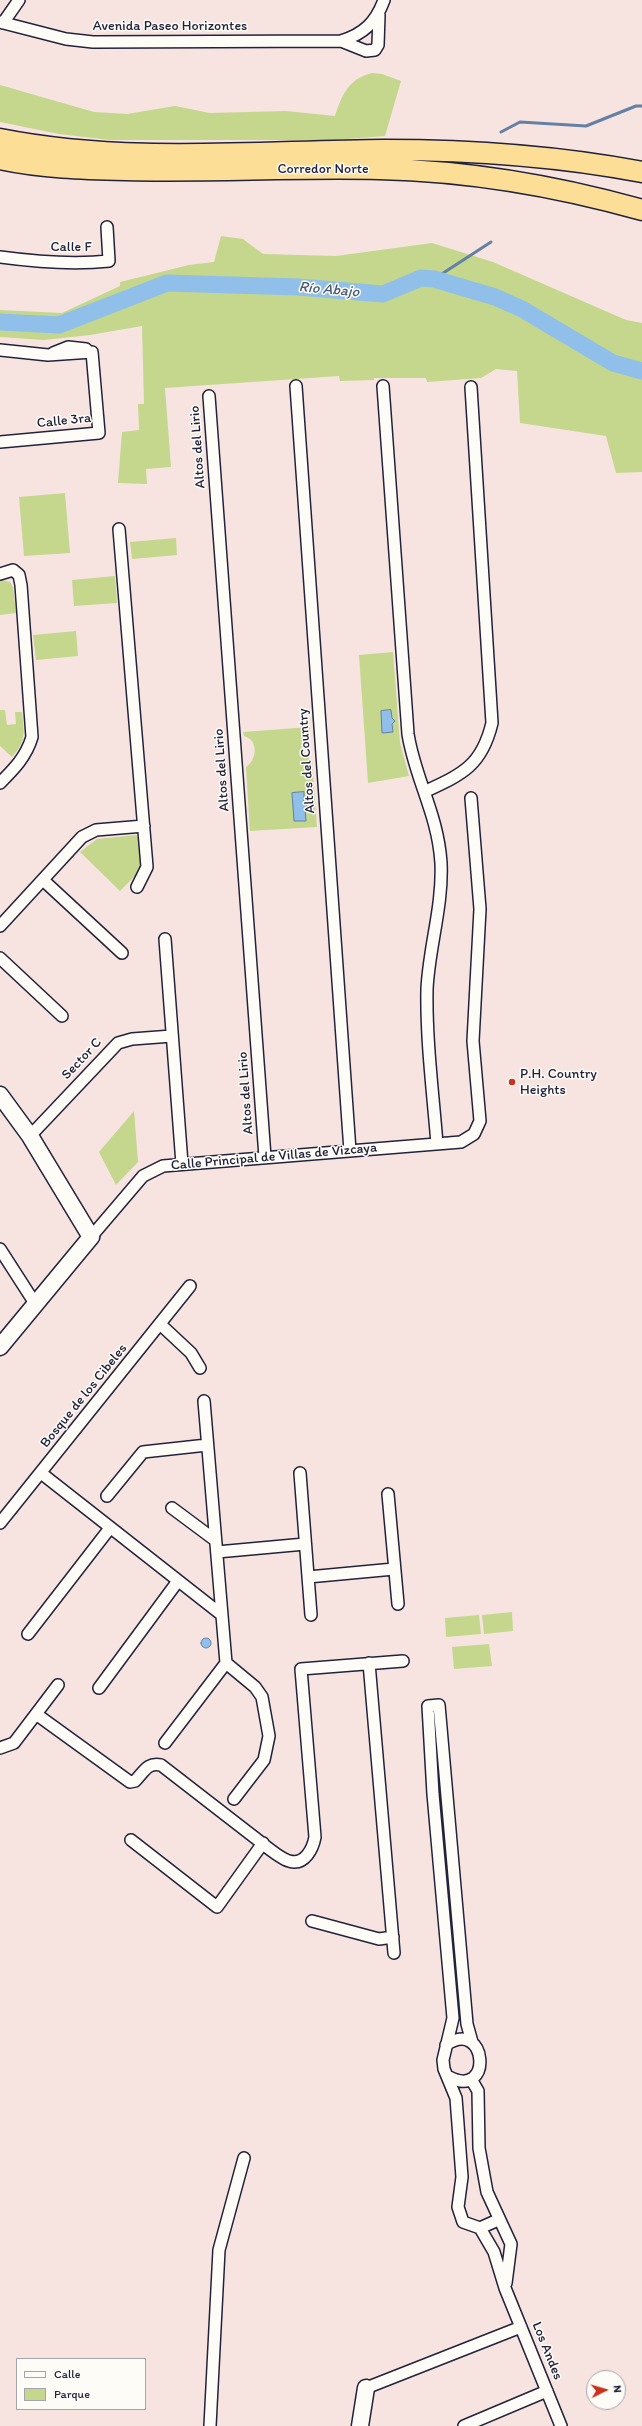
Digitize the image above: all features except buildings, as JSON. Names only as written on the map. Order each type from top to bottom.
[{"type":"highway","name":"Corredor Norte","points":[[0,139],[91,150],[177,154],[441,151],[587,162],[642,172]]},
{"type":"highway","name":"Corredor Norte","points":[[0,159],[18,163],[90,169],[177,171],[380,169],[439,173],[524,183],[577,193],[642,210]]},
{"type":"street","points":[[2,23],[19,0]]},
{"type":"street","name":"Avenida Paseo Horizontes","points":[[2,23],[66,39],[93,42],[342,41],[366,51],[375,50],[378,45],[379,15],[384,0]]},
{"type":"street","name":"Avenida Paseo Horizontes","points":[[342,41],[365,30],[379,15]]},
{"type":"street","name":"Calle F","points":[[0,257],[46,263],[84,264],[109,261],[107,227]]},
{"type":"street","name":"Calle 3ra","points":[[0,350],[48,355],[92,352],[99,434],[0,442]]},
{"type":"street","name":"Altos del Country","points":[[296,386],[350,1151]]},
{"type":"street","points":[[383,386],[408,734],[416,767],[426,791],[436,826],[441,864],[440,904],[427,989],[437,1144]]},
{"type":"street","points":[[426,791],[455,778],[472,766],[487,744],[492,723],[471,387]]},
{"type":"street","name":"Altos del Lirio","points":[[210,396],[266,1157]]},
{"type":"street","points":[[119,529],[147,866],[137,887]]},
{"type":"street","points":[[0,574],[13,570],[19,576],[21,585],[32,737],[28,750],[20,763],[0,783]]},
{"type":"street","name":"Calle Principal de Villas de Vizcaya","points":[[0,1347],[143,1176],[163,1166],[461,1142],[474,1134],[480,1121],[473,1041],[480,909],[471,798]]},
{"type":"street","points":[[0,926],[82,837],[96,830],[144,826]]},
{"type":"street","points":[[43,880],[122,953]]},
{"type":"street","points":[[165,939],[182,1164]]},
{"type":"street","points":[[0,958],[62,1016]]},
{"type":"street","name":"Sector C","points":[[30,1136],[118,1043],[132,1039],[172,1036]]},
{"type":"street","points":[[0,1094],[30,1136],[91,1237]]},
{"type":"street","points":[[0,1249],[36,1305]]},
{"type":"street","name":"Bosque de los Cibeles","points":[[0,1523],[190,1286]]},
{"type":"street","points":[[160,1324],[191,1353],[200,1368]]},
{"type":"street","points":[[165,1743],[226,1662],[204,1401]]},
{"type":"street","points":[[107,1496],[143,1452],[207,1445]]},
{"type":"street","points":[[41,1473],[222,1615]]},
{"type":"street","points":[[300,1473],[311,1615]]},
{"type":"street","points":[[388,1494],[398,1604]]},
{"type":"street","points":[[172,1508],[216,1540]]},
{"type":"street","points":[[28,1634],[110,1528]]},
{"type":"street","points":[[216,1552],[305,1544]]},
{"type":"street","points":[[308,1577],[394,1569]]},
{"type":"street","points":[[99,1688],[178,1581]]},
{"type":"street","points":[[208,1604],[219,1584]]},
{"type":"street","points":[[36,1714],[130,1782],[135,1781],[148,1766],[153,1764],[161,1765],[263,1843],[289,1861],[297,1861],[306,1856],[312,1848],[315,1837],[300,1669],[402,1661]]},
{"type":"street","points":[[226,1662],[255,1687],[262,1697],[269,1736],[264,1760],[234,1799]]},
{"type":"street","points":[[369,1663],[394,1953]]},
{"type":"street","points":[[0,1748],[14,1743],[58,1685]]},
{"type":"street","points":[[449,2076],[462,2081],[471,2079],[478,2073],[480,2056],[472,2042],[467,2024],[445,1791],[439,1705],[428,1706],[439,1873],[453,2018],[443,2060],[444,2069],[449,2076],[456,2098],[461,2147],[462,2177],[458,2207],[463,2222],[480,2228],[498,2220]]},
{"type":"street","points":[[433,1794],[445,1791]]},
{"type":"street","points":[[131,1840],[217,1907],[263,1843]]},
{"type":"street","points":[[439,1873],[453,1871]]},
{"type":"street","points":[[312,1921],[379,1939],[393,1937]]},
{"type":"street","points":[[446,1951],[461,1951]]},
{"type":"street","points":[[446,2045],[457,2039],[472,2042]]},
{"type":"street","points":[[471,2079],[478,2091],[479,2148],[486,2192],[498,2220],[511,2244],[505,2288]]},
{"type":"street","points":[[210,2426],[219,2250],[244,2158]]},
{"type":"street","name":"Los Andes","points":[[480,2228],[492,2248],[505,2288],[561,2426]]},
{"type":"street","points":[[492,2248],[501,2247],[508,2240]]},
{"type":"street","points":[[360,2426],[366,2388],[521,2327]]},
{"type":"street","points":[[464,2426],[547,2391]]},
{"type":"green space","points":[[372,73],[382,74],[401,81],[385,136],[335,140],[110,140],[59,134],[0,122],[0,85],[94,112],[127,114],[175,106],[210,113],[286,111],[335,116],[340,101],[347,89],[357,79]]},
{"type":"green space","points":[[221,236],[243,239],[263,254],[336,256],[432,243],[493,262],[626,320],[642,323],[642,472],[616,473],[606,436],[520,423],[517,371],[496,369],[481,378],[427,382],[426,378],[374,378],[374,380],[340,381],[339,376],[165,388],[171,467],[146,469],[147,484],[118,483],[122,432],[139,430],[138,404],[144,404],[142,326],[90,335],[44,340],[0,337],[0,310],[62,313],[120,286],[120,282],[189,265],[214,262]]},
{"type":"green space","points":[[65,493],[70,553],[24,556],[19,497]]},
{"type":"green space","points":[[176,538],[177,555],[132,559],[130,542]]},
{"type":"green space","points":[[115,576],[117,603],[74,606],[72,580]]},
{"type":"green space","points":[[3,580],[10,582],[13,587],[16,613],[0,615],[0,581]]},
{"type":"green space","points":[[76,631],[78,656],[36,660],[33,635]]},
{"type":"green space","points":[[393,652],[400,743],[409,776],[368,783],[359,655]]},
{"type":"green space","points":[[0,710],[5,710],[7,725],[16,724],[15,712],[22,712],[22,741],[12,757],[0,746]]},
{"type":"green space","points":[[310,727],[310,732],[303,738],[301,745],[306,756],[312,760],[317,827],[250,831],[246,767],[250,764],[255,750],[252,742],[249,738],[244,736],[243,732]]},
{"type":"green space","points":[[136,835],[140,839],[141,870],[120,891],[80,852],[97,839]]},
{"type":"green space","points":[[134,1111],[138,1162],[116,1185],[99,1152]]},
{"type":"green space","points":[[512,1612],[513,1631],[484,1634],[482,1615]]},
{"type":"green space","points":[[479,1615],[481,1634],[446,1637],[445,1618]]},
{"type":"green space","points":[[489,1644],[492,1666],[454,1669],[452,1647]]},
{"type":"water","points":[[391,710],[392,718],[395,721],[392,724],[393,732],[382,733],[381,711]]},
{"type":"water","points":[[304,792],[304,803],[308,807],[305,809],[306,821],[294,821],[292,793]]},
{"type":"water","points":[[206,1638],[211,1643],[206,1648],[201,1643]]},
{"type":"waterway","points":[[501,132],[520,122],[586,126],[636,106],[642,106]]},
{"type":"waterway","points":[[434,279],[491,242]]},
{"type":"waterway","name":"Río Abajo","points":[[0,322],[59,325],[167,283],[298,287],[383,294],[421,278],[434,279],[495,297],[522,309],[613,363],[642,371]]},
{"type":"place","name":"P.H. Country Heights","points":[[512,1082]]}]
